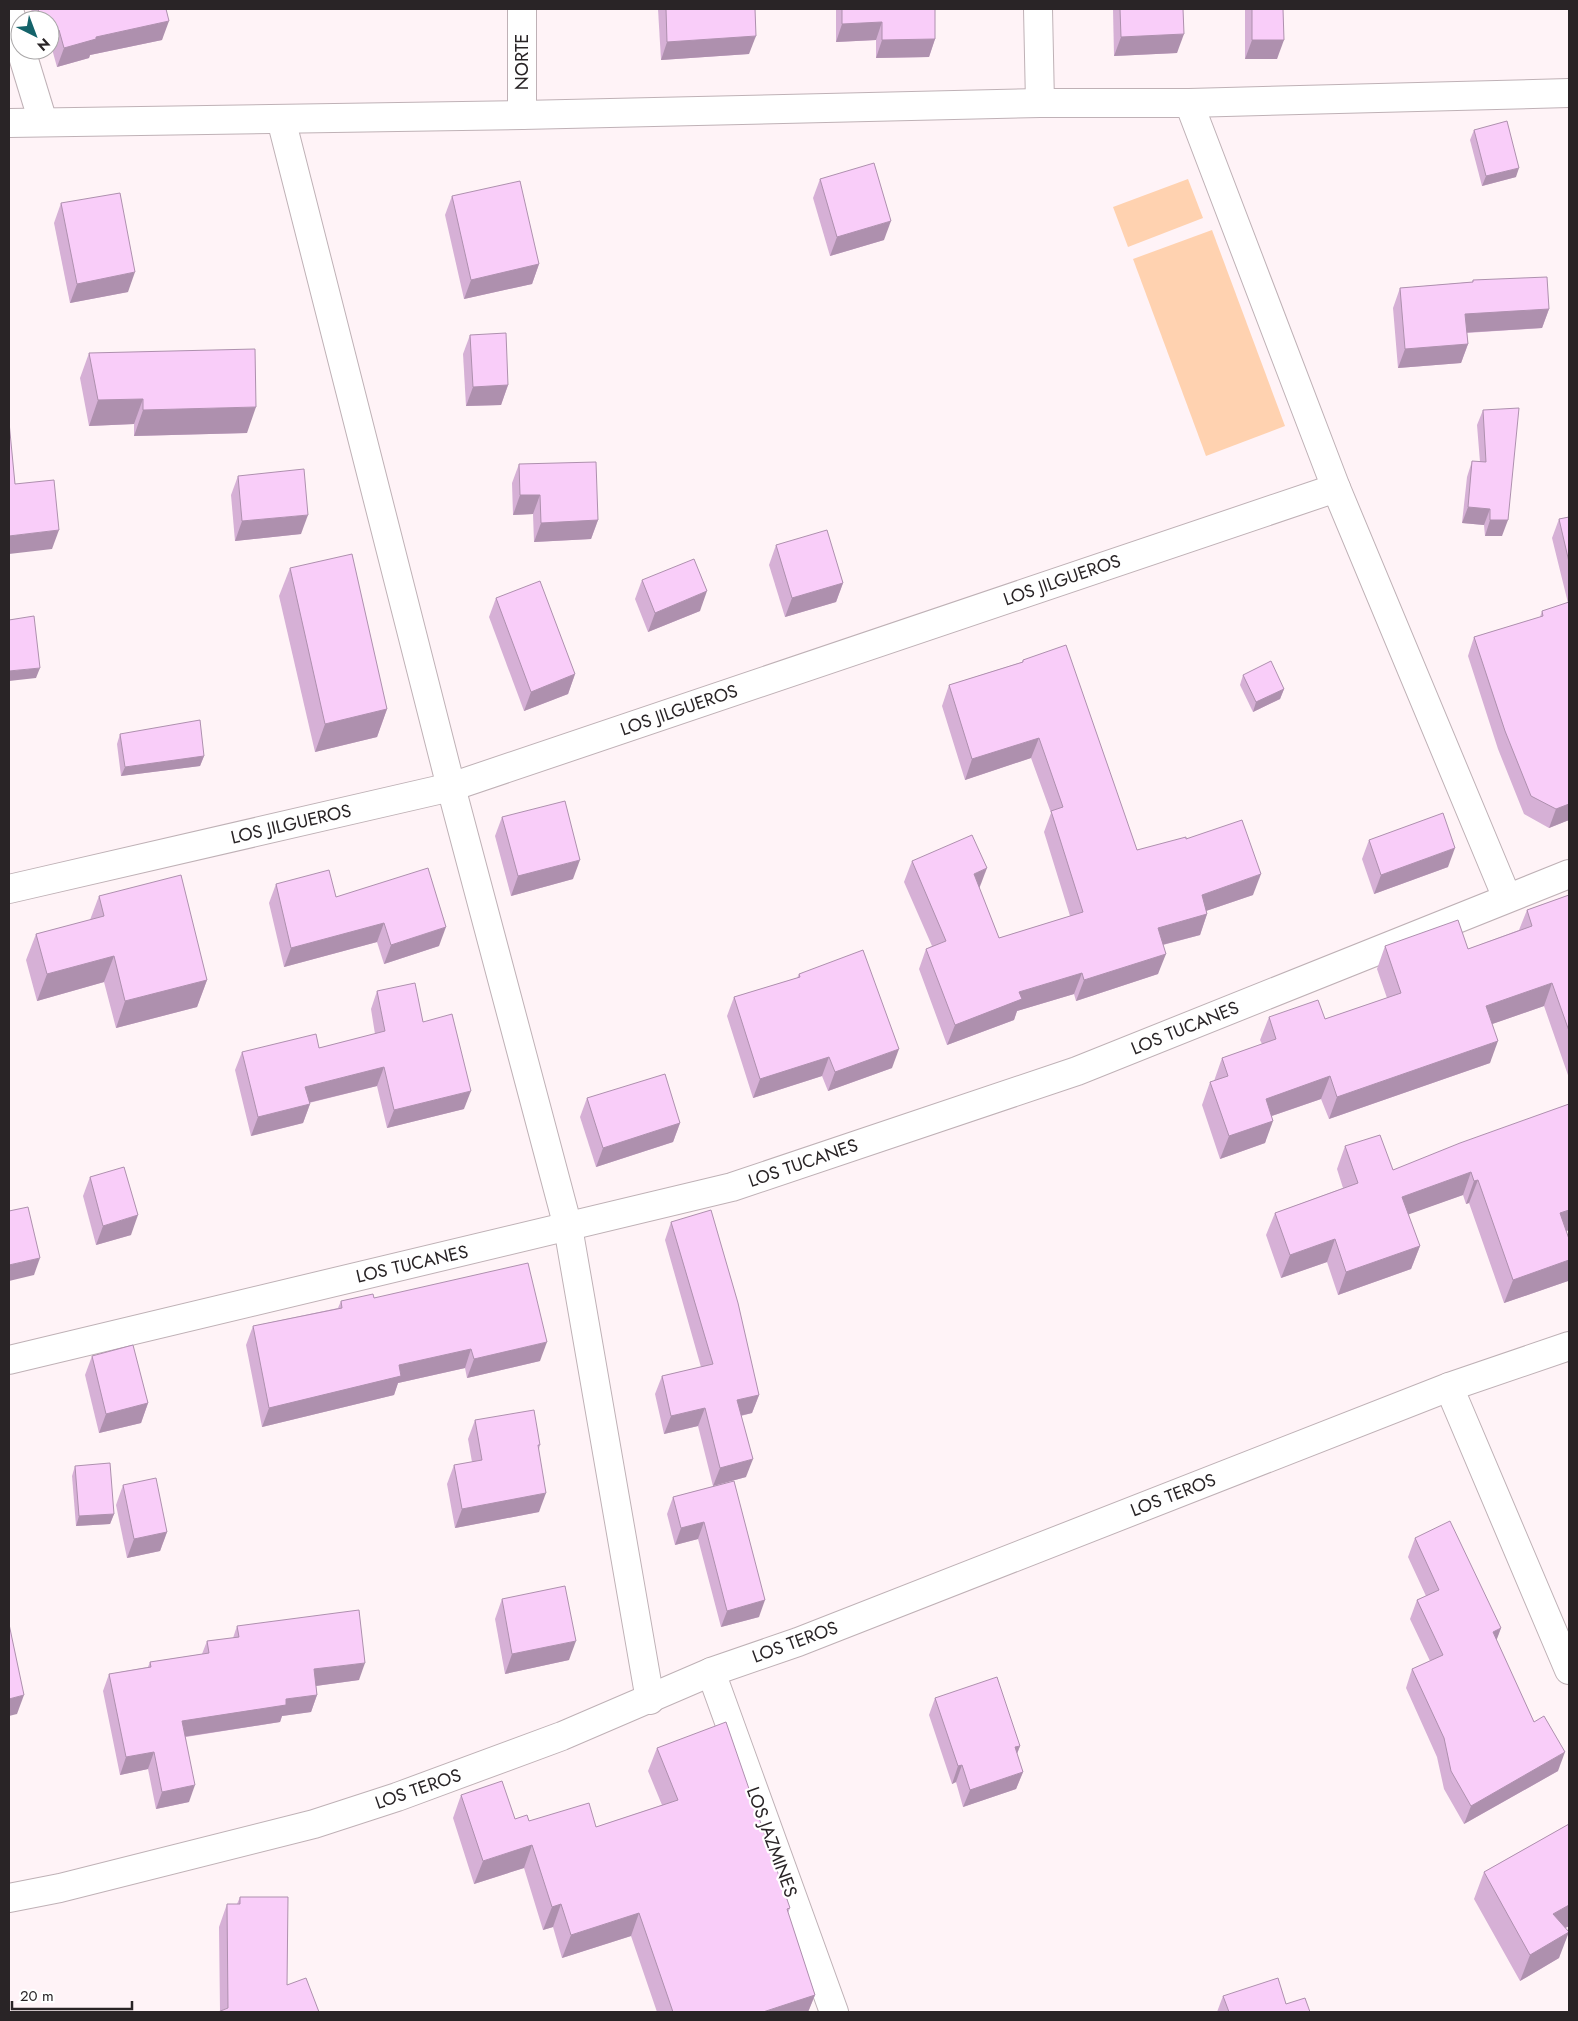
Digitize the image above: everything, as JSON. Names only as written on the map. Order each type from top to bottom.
[{"type":"street","name":"NORTE","points":[[522,9],[522,115]]},
{"type":"street","points":[[1038,9],[1040,103]]},
{"type":"street","points":[[24,60],[43,122]]},
{"type":"street","points":[[9,123],[522,115],[1040,103],[1189,103],[1569,93]]},
{"type":"street","points":[[1189,103],[1336,488],[1507,898]]},
{"type":"street","points":[[281,119],[451,787],[568,1227],[650,1700]]},
{"type":"street","name":"LOS JILGUEROS","points":[[9,889],[451,787],[1336,488]]},
{"type":"street","name":"LOS TUCANES","points":[[9,1360],[732,1187],[1076,1072],[1569,874]]},
{"type":"street","name":"LOS TEROS","points":[[9,1898],[60,1888],[314,1824],[474,1770],[650,1700],[711,1672],[798,1642],[1449,1387],[1569,1346]]},
{"type":"street","points":[[1449,1387],[1569,1670]]},
{"type":"street","name":"LOS JAZMINES","points":[[711,1672],[834,2012]]},
{"type":"shaded area","points":[[1188,179],[1203,218],[1128,247],[1113,207]]},
{"type":"shaded area","points":[[1212,230],[1285,426],[1206,456],[1133,259]]},
{"type":"building","points":[[166,9],[169,21],[96,37],[96,39],[64,48],[60,34],[60,10],[38,10]]},
{"type":"building","points":[[666,9],[755,9],[756,36],[667,42]]},
{"type":"building","points":[[842,9],[935,9],[935,39],[882,40],[882,22],[842,24]]},
{"type":"building","points":[[1120,9],[1183,9],[1184,34],[1121,37]]},
{"type":"building","points":[[1252,9],[1283,9],[1284,40],[1252,40]]},
{"type":"building","points":[[1507,121],[1519,168],[1486,176],[1474,130]]},
{"type":"building","points":[[874,163],[891,221],[837,237],[820,179]]},
{"type":"building","points":[[520,181],[539,264],[471,280],[452,196]]},
{"type":"building","points":[[120,193],[135,272],[77,284],[61,203]]},
{"type":"building","points":[[1547,277],[1549,309],[1465,314],[1468,344],[1405,349],[1400,288],[1473,282],[1473,280]]},
{"type":"building","points":[[506,333],[508,385],[473,387],[470,335]]},
{"type":"building","points":[[255,349],[256,407],[143,410],[143,399],[98,400],[89,353]]},
{"type":"building","points":[[1519,408],[1508,520],[1490,520],[1490,509],[1468,507],[1472,461],[1486,462],[1483,410]]},
{"type":"building","points":[[9,422],[15,484],[54,480],[59,530],[9,536]]},
{"type":"building","points":[[596,462],[598,520],[541,523],[540,495],[520,495],[519,464]]},
{"type":"building","points":[[304,469],[308,515],[242,521],[238,476]]},
{"type":"building","points":[[1569,517],[1569,562],[1559,519]]},
{"type":"building","points":[[827,530],[843,583],[792,598],[776,545]]},
{"type":"building","points":[[352,554],[387,709],[325,724],[290,568]]},
{"type":"building","points":[[694,559],[707,591],[655,613],[642,580]]},
{"type":"building","points":[[540,581],[575,674],[531,692],[496,598]]},
{"type":"building","points":[[1569,602],[1569,804],[1556,809],[1531,796],[1505,731],[1474,637],[1543,616],[1542,611]]},
{"type":"building","points":[[34,616],[40,668],[9,671],[9,620]]},
{"type":"building","points":[[1066,645],[1137,850],[1186,837],[1186,839],[1242,820],[1261,874],[1202,895],[1207,914],[1158,928],[1166,954],[1084,980],[1082,973],[1019,992],[1022,999],[955,1025],[926,949],[946,941],[912,861],[972,835],[987,868],[974,874],[999,938],[1083,912],[1051,811],[1063,807],[1039,738],[972,759],[949,685],[1023,662],[1023,660]]},
{"type":"building","points":[[1271,661],[1284,689],[1256,702],[1243,675]]},
{"type":"building","points":[[200,720],[204,756],[125,767],[120,734]]},
{"type":"building","points":[[565,801],[580,860],[518,876],[502,817]]},
{"type":"building","points":[[1443,813],[1455,848],[1381,875],[1369,840]]},
{"type":"building","points":[[428,868],[446,927],[391,945],[384,923],[291,948],[276,884],[329,870],[336,897]]},
{"type":"building","points":[[181,875],[207,980],[125,1001],[114,956],[47,974],[36,934],[104,916],[99,896]]},
{"type":"building","points":[[1569,895],[1569,1031],[1552,983],[1486,1006],[1498,1041],[1337,1097],[1330,1076],[1266,1099],[1273,1121],[1229,1136],[1210,1082],[1228,1076],[1222,1058],[1276,1039],[1269,1017],[1318,1000],[1325,1019],[1401,993],[1385,946],[1458,920],[1468,949],[1532,926],[1527,910]]},
{"type":"building","points":[[863,950],[899,1049],[835,1072],[829,1057],[760,1079],[734,997],[800,977],[799,974]]},
{"type":"building","points":[[415,983],[423,1022],[452,1014],[471,1091],[394,1110],[384,1067],[305,1087],[310,1104],[258,1117],[242,1052],[316,1034],[319,1048],[385,1031],[377,991]]},
{"type":"building","points":[[665,1074],[680,1123],[603,1148],[587,1098]]},
{"type":"building","points":[[1569,1104],[1569,1210],[1560,1213],[1569,1239],[1569,1260],[1513,1280],[1478,1180],[1474,1181],[1471,1172],[1402,1197],[1420,1246],[1346,1272],[1335,1239],[1290,1255],[1275,1213],[1358,1183],[1345,1146],[1380,1135],[1393,1170],[1460,1143]]},
{"type":"building","points":[[124,1167],[138,1215],[103,1226],[90,1177]]},
{"type":"building","points":[[28,1207],[40,1258],[9,1265],[9,1211]]},
{"type":"building","points":[[711,1210],[738,1303],[759,1395],[737,1400],[753,1459],[720,1468],[705,1408],[671,1416],[662,1376],[713,1364],[671,1222]]},
{"type":"building","points":[[528,1263],[547,1342],[474,1359],[471,1349],[399,1365],[401,1376],[269,1408],[253,1326],[342,1308],[341,1301],[373,1294],[374,1298]]},
{"type":"building","points":[[133,1345],[148,1403],[106,1414],[92,1356]]},
{"type":"building","points":[[534,1410],[546,1493],[462,1509],[454,1465],[482,1460],[475,1420]]},
{"type":"building","points":[[110,1463],[114,1514],[79,1516],[75,1466]]},
{"type":"building","points":[[156,1478],[167,1532],[134,1539],[123,1485]]},
{"type":"building","points":[[734,1481],[765,1600],[727,1611],[704,1522],[681,1528],[673,1497]]},
{"type":"building","points":[[1450,1521],[1501,1628],[1493,1632],[1534,1722],[1544,1716],[1565,1752],[1471,1806],[1451,1771],[1444,1738],[1412,1669],[1443,1655],[1417,1600],[1439,1590],[1415,1538]]},
{"type":"building","points":[[565,1586],[576,1641],[512,1654],[502,1599]]},
{"type":"building","points":[[359,1610],[365,1663],[314,1669],[317,1695],[286,1699],[286,1705],[182,1721],[195,1785],[162,1792],[154,1752],[126,1757],[109,1674],[151,1667],[150,1662],[209,1653],[207,1641],[239,1637],[237,1626]]},
{"type":"building","points":[[9,1624],[24,1695],[9,1699]]},
{"type":"building","points":[[997,1677],[1020,1746],[1015,1747],[1023,1772],[970,1790],[962,1765],[958,1766],[935,1698]]},
{"type":"building","points":[[726,1722],[790,1908],[787,1909],[815,1995],[763,2012],[673,2012],[639,1913],[571,1935],[561,1904],[552,1907],[532,1845],[483,1861],[461,1795],[502,1781],[515,1819],[527,1815],[529,1821],[589,1803],[596,1827],[678,1800],[657,1748]]},
{"type":"building","points":[[1569,1824],[1569,1905],[1553,1914],[1569,1932],[1530,1955],[1484,1872]]},
{"type":"building","points":[[240,1897],[288,1897],[287,1985],[306,1978],[319,2012],[218,2012],[228,2008],[227,1904],[240,1904]]},
{"type":"building","points":[[1278,1978],[1286,2004],[1305,1998],[1310,2012],[1229,2012],[1223,1996]]}]
